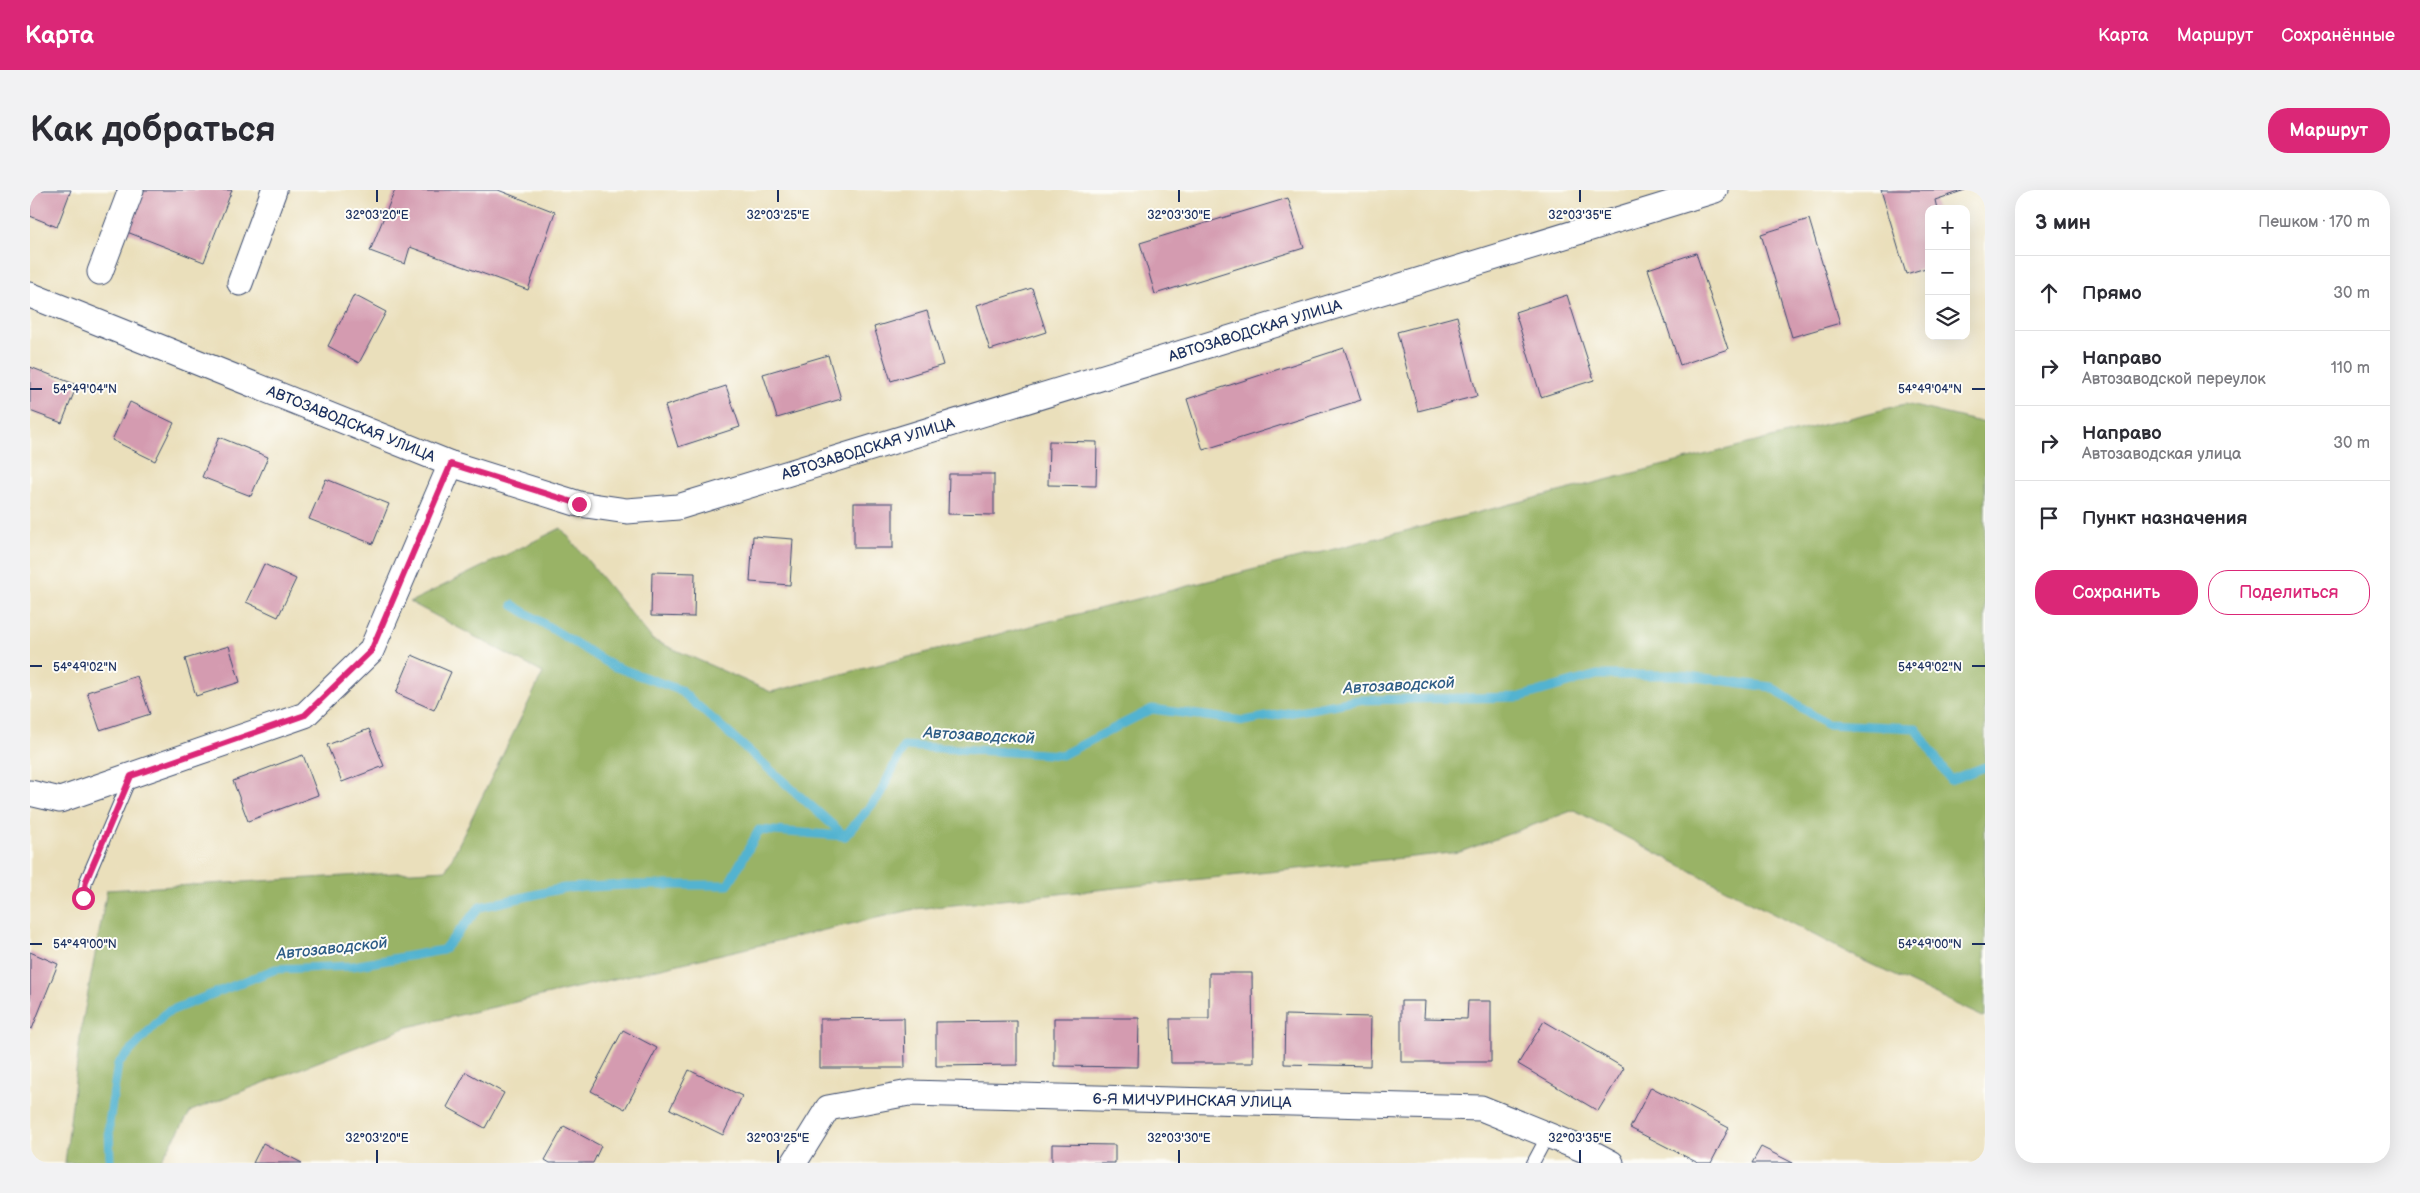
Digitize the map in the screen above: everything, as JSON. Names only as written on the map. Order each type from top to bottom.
[{"type":"street","points":[[100,272],[131,190]]},
{"type":"street","points":[[240,283],[274,190]]},
{"type":"street","name":"АВТОЗАВОДСКАЯ УЛИЦА","points":[[30,295],[451,464],[579,504],[627,512],[678,507],[1714,190]]},
{"type":"street","points":[[30,793],[60,800],[305,715],[371,651],[451,464]]},
{"type":"street","name":"6-Я МИЧУРИНСКАЯ УЛИЦА","points":[[794,1163],[828,1108],[909,1094],[1481,1108],[1611,1163]]},
{"type":"lane","points":[[83,898],[86,881],[131,776]]},
{"type":"lane","points":[[1534,1163],[1548,1135]]},
{"type":"green space","points":[[1905,404],[1985,423],[1985,1018],[1860,959],[1574,810],[1460,852],[915,909],[408,1027],[191,1111],[159,1163],[65,1163],[81,1030],[107,890],[446,870],[543,673],[410,602],[561,528],[653,640],[771,692]]},
{"type":"building","points":[[30,190],[71,190],[57,227],[30,216]]},
{"type":"building","points":[[144,190],[232,190],[204,262],[127,232]]},
{"type":"building","points":[[395,190],[498,190],[555,212],[528,290],[410,247],[405,264],[370,251]]},
{"type":"building","points":[[1881,190],[1965,190],[1935,200],[1936,205],[1925,205],[1925,268],[1906,274]]},
{"type":"building","points":[[1288,198],[1304,248],[1155,294],[1140,243]]},
{"type":"building","points":[[1809,219],[1840,323],[1792,337],[1761,234]]},
{"type":"building","points":[[1696,253],[1728,349],[1680,365],[1648,269]]},
{"type":"building","points":[[1032,288],[1046,332],[990,350],[976,306]]},
{"type":"building","points":[[354,295],[386,312],[359,363],[328,346]]},
{"type":"building","points":[[1567,295],[1594,380],[1541,397],[1515,312]]},
{"type":"building","points":[[927,311],[943,365],[891,381],[874,327]]},
{"type":"building","points":[[1457,316],[1477,396],[1418,411],[1397,332]]},
{"type":"building","points":[[1344,348],[1361,400],[1203,450],[1187,399]]},
{"type":"building","points":[[828,355],[841,399],[777,418],[763,374]]},
{"type":"building","points":[[30,367],[77,385],[62,423],[30,411]]},
{"type":"building","points":[[726,386],[740,427],[678,447],[665,406]]},
{"type":"building","points":[[130,402],[174,423],[155,461],[112,440]]},
{"type":"building","points":[[219,437],[268,457],[251,496],[202,477]]},
{"type":"building","points":[[1049,441],[1097,442],[1096,486],[1048,485]]},
{"type":"building","points":[[949,474],[994,474],[994,515],[948,514]]},
{"type":"building","points":[[326,479],[389,504],[373,544],[309,519]]},
{"type":"building","points":[[854,503],[893,503],[893,548],[854,548]]},
{"type":"building","points":[[753,536],[793,539],[790,585],[750,582]]},
{"type":"building","points":[[264,564],[296,579],[278,617],[246,602]]},
{"type":"building","points":[[652,572],[695,573],[694,617],[651,616]]},
{"type":"building","points":[[229,646],[240,682],[196,696],[185,659]]},
{"type":"building","points":[[412,655],[451,672],[434,710],[396,693]]},
{"type":"building","points":[[137,676],[150,714],[100,730],[87,692]]},
{"type":"building","points":[[369,729],[384,766],[342,782],[327,745]]},
{"type":"building","points":[[303,755],[318,795],[248,821],[233,781]]},
{"type":"building","points":[[30,952],[58,964],[32,1029],[30,1028]]},
{"type":"building","points":[[1209,973],[1252,973],[1253,1063],[1171,1063],[1170,1019],[1209,1019]]},
{"type":"building","points":[[1401,1001],[1425,1001],[1424,1018],[1467,1019],[1468,1001],[1491,1001],[1491,1062],[1401,1062]]},
{"type":"building","points":[[1285,1015],[1371,1017],[1370,1066],[1284,1064]]},
{"type":"building","points":[[904,1018],[905,1068],[820,1068],[820,1019]]},
{"type":"building","points":[[1054,1018],[1139,1018],[1138,1067],[1054,1066]]},
{"type":"building","points":[[1017,1021],[1017,1065],[936,1066],[936,1022]]},
{"type":"building","points":[[1544,1021],[1624,1068],[1598,1111],[1518,1064]]},
{"type":"building","points":[[623,1030],[657,1048],[625,1109],[591,1091]]},
{"type":"building","points":[[689,1070],[742,1096],[723,1135],[670,1109]]},
{"type":"building","points":[[466,1072],[504,1093],[485,1128],[447,1107]]},
{"type":"building","points":[[1651,1087],[1729,1128],[1711,1163],[1698,1163],[1630,1128]]},
{"type":"building","points":[[564,1126],[601,1146],[593,1163],[550,1163],[545,1160]]},
{"type":"building","points":[[263,1143],[302,1163],[253,1163]]},
{"type":"building","points":[[1052,1144],[1115,1145],[1115,1163],[1052,1163]]},
{"type":"building","points":[[1761,1147],[1793,1163],[1752,1163]]},
{"type":"waterway","points":[[513,605],[613,666],[680,690],[845,836]]},
{"type":"waterway","name":"Автозаводской","points":[[110,1163],[109,1123],[118,1064],[167,1012],[276,969],[353,966],[443,950],[480,907],[564,888],[629,885],[728,885],[759,830],[845,836],[879,796],[904,746],[1062,755],[1152,709],[1244,721],[1359,700],[1520,697],[1597,675],[1681,675],[1771,687],[1826,724],[1916,728],[1950,780],[1985,767]]},
{"type":"route","points":[[83,898],[86,881],[131,776],[305,715],[371,651],[451,464],[579,504]]}]
